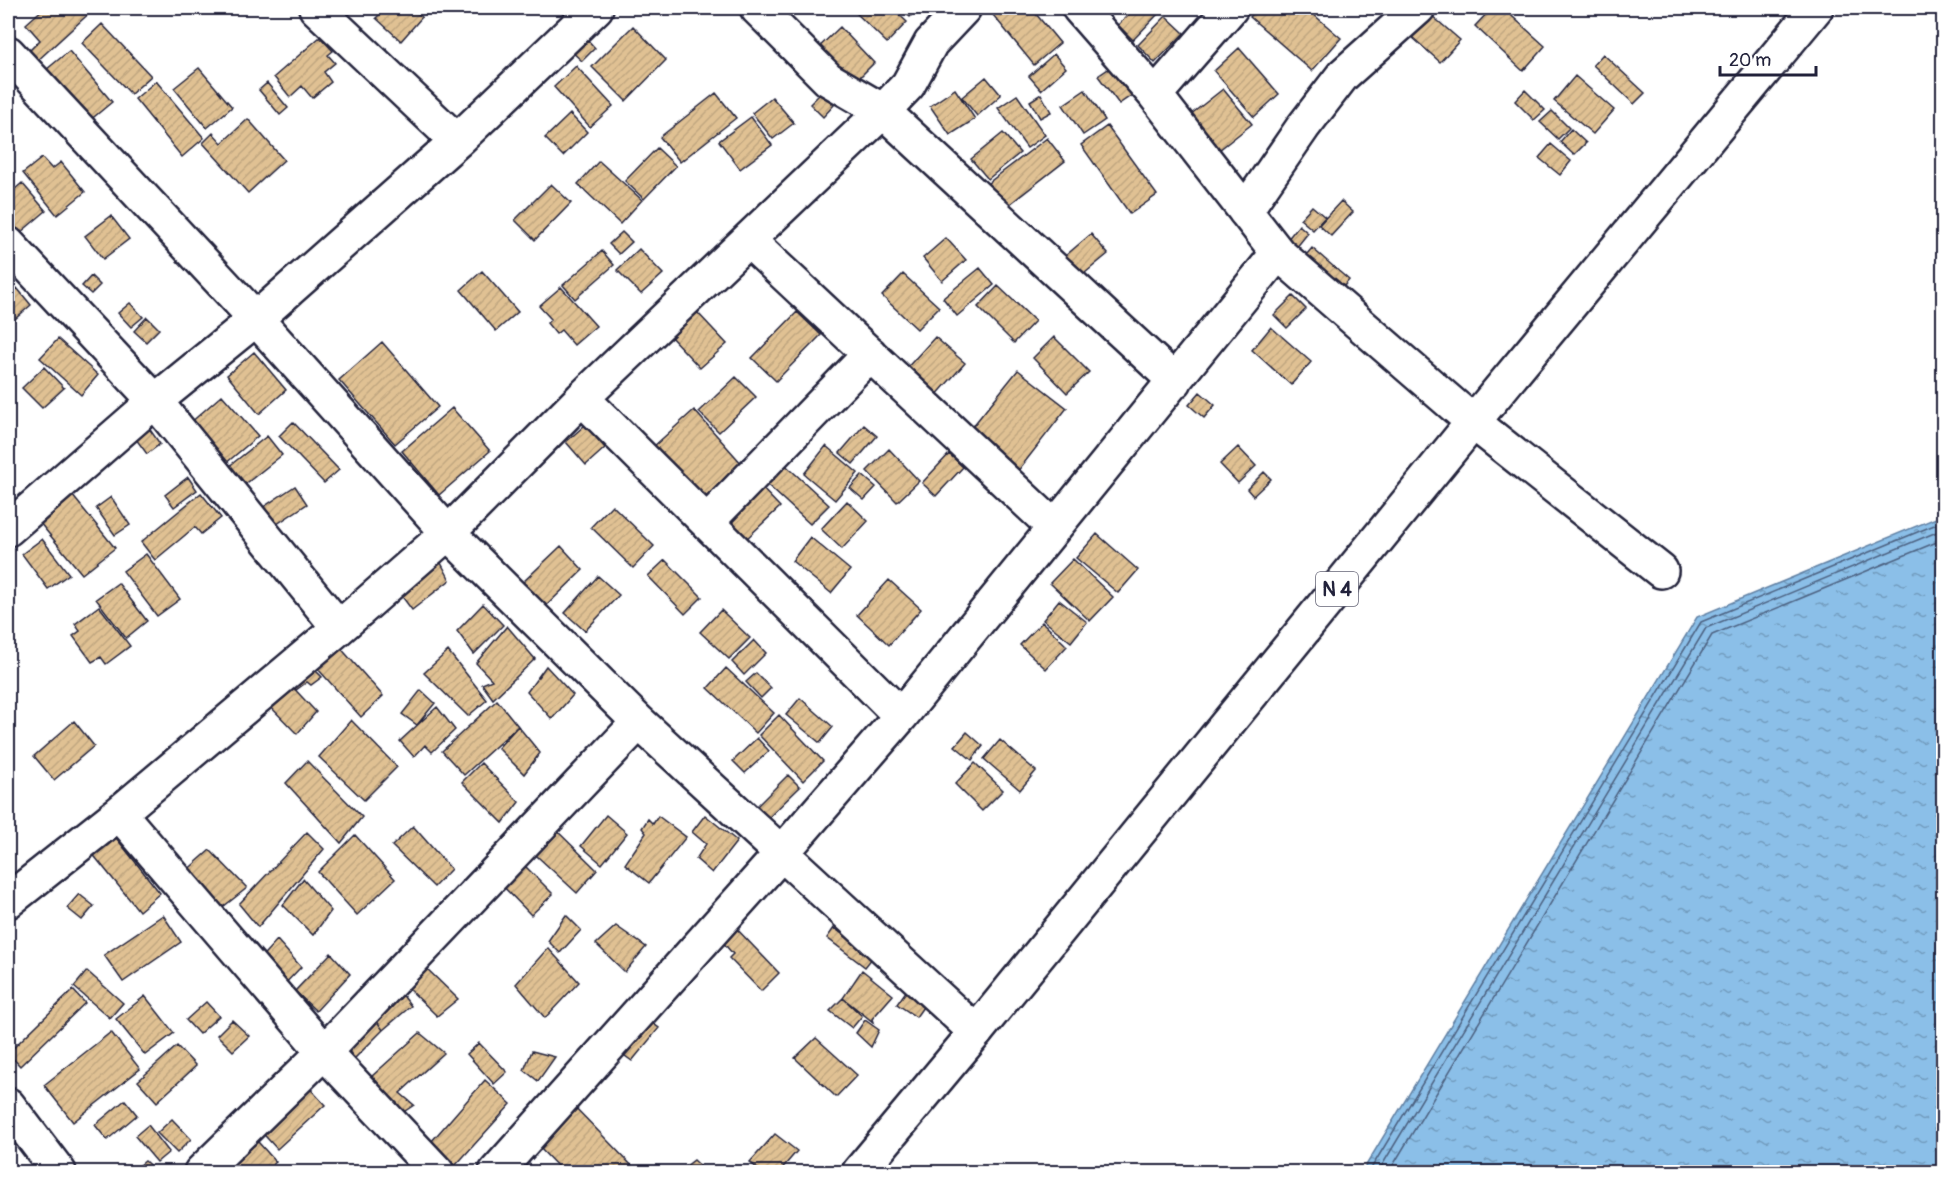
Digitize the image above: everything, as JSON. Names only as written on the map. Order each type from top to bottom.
[{"type":"main road","points":[[316,8],[457,141]]},
{"type":"main road","points":[[8,529],[155,401],[256,319],[457,141],[596,8]]},
{"type":"main road","points":[[758,8],[828,79],[883,111],[1175,381]]},
{"type":"main road","points":[[8,901],[119,813],[448,533],[582,398],[883,111],[908,85],[931,43],[964,8]]},
{"type":"main road","points":[[1079,8],[1155,94],[1278,254],[1473,422],[1661,571]]},
{"type":"main road","points":[[1155,94],[1231,8]]},
{"type":"main road","points":[[1245,212],[1303,127],[1343,75],[1418,8]]},
{"type":"main road","name":"N 4","points":[[859,1173],[1473,422],[1816,8]]},
{"type":"main road","points":[[8,53],[256,319],[448,533],[639,722],[976,1032]]},
{"type":"main road","points":[[748,240],[1054,526]]},
{"type":"main road","points":[[8,244],[155,401],[339,628]]},
{"type":"main road","points":[[496,1173],[781,854],[900,716],[1278,254]]},
{"type":"main road","points":[[707,522],[870,354]]},
{"type":"main road","points":[[582,398],[900,716]]},
{"type":"main road","points":[[201,1173],[324,1052],[639,722]]},
{"type":"main road","points":[[119,813],[324,1052],[437,1173]]},
{"type":"main road","points":[[12,1122],[59,1173]]},
{"type":"water","points":[[1943,515],[1943,1172],[1362,1172],[1697,617]]},
{"type":"building","points":[[44,8],[95,8],[36,62],[27,53],[40,40],[26,24]]},
{"type":"building","points":[[386,8],[412,8],[422,17],[401,41],[376,18]]},
{"type":"building","points":[[851,8],[892,8],[907,22],[887,43]]},
{"type":"building","points":[[900,8],[918,8],[910,17]]},
{"type":"building","points":[[1003,8],[1031,8],[1060,43],[1034,65],[993,15]]},
{"type":"building","points":[[1135,8],[1151,8],[1158,14],[1133,40],[1118,25]]},
{"type":"building","points":[[1258,8],[1306,8],[1341,38],[1312,71],[1250,17]]},
{"type":"building","points":[[1423,8],[1460,40],[1440,62],[1403,29]]},
{"type":"building","points":[[1492,8],[1503,8],[1545,46],[1523,71],[1475,26]]},
{"type":"building","points":[[1166,16],[1184,33],[1155,63],[1138,45]]},
{"type":"building","points":[[102,24],[151,76],[131,94],[82,43]]},
{"type":"building","points":[[633,26],[666,60],[626,101],[592,67]]},
{"type":"building","points":[[840,27],[874,63],[849,88],[814,52]]},
{"type":"building","points":[[584,36],[595,48],[582,61],[570,50]]},
{"type":"building","points":[[320,37],[333,51],[328,55],[335,63],[324,72],[331,82],[312,98],[302,86],[290,97],[274,77]]},
{"type":"building","points":[[1239,48],[1279,94],[1254,117],[1214,71]]},
{"type":"building","points":[[69,51],[112,102],[83,126],[73,101],[47,69]]},
{"type":"building","points":[[1054,54],[1066,68],[1041,90],[1029,76]]},
{"type":"building","points":[[1603,54],[1645,93],[1634,104],[1593,65]]},
{"type":"building","points":[[1117,63],[1138,91],[1119,104],[1098,76]]},
{"type":"building","points":[[576,66],[613,106],[590,127],[554,87]]},
{"type":"building","points":[[199,68],[232,107],[207,128],[174,88]]},
{"type":"building","points":[[1575,76],[1614,110],[1593,134],[1554,101]]},
{"type":"building","points":[[986,77],[1001,95],[977,116],[962,97]]},
{"type":"building","points":[[156,81],[204,138],[182,157],[135,99]]},
{"type":"building","points":[[267,83],[288,108],[280,115],[259,90]]},
{"type":"building","points":[[955,89],[975,119],[950,135],[930,106]]},
{"type":"building","points":[[1223,89],[1252,124],[1219,150],[1190,115]]},
{"type":"building","points":[[1085,90],[1105,120],[1083,135],[1063,105]]},
{"type":"building","points":[[1525,90],[1545,110],[1534,120],[1515,101]]},
{"type":"building","points":[[716,93],[736,118],[680,162],[660,137]]},
{"type":"building","points":[[821,93],[834,105],[823,117],[810,104]]},
{"type":"building","points":[[1041,94],[1051,112],[1040,118],[1030,101]]},
{"type":"building","points":[[1017,95],[1045,135],[1027,148],[998,108]]},
{"type":"building","points":[[772,97],[794,123],[773,139],[752,113]]},
{"type":"building","points":[[1552,111],[1569,128],[1558,139],[1540,122]]},
{"type":"building","points":[[570,114],[587,132],[563,156],[545,138]]},
{"type":"building","points":[[751,117],[772,145],[740,169],[719,141]]},
{"type":"building","points":[[248,119],[284,160],[248,193],[203,143],[213,133],[222,143]]},
{"type":"building","points":[[1107,126],[1157,195],[1130,214],[1081,145]]},
{"type":"building","points":[[1571,129],[1586,143],[1574,155],[1560,142]]},
{"type":"building","points":[[1003,133],[1020,153],[988,179],[971,159]]},
{"type":"building","points":[[1047,138],[1065,161],[1001,211],[983,187]]},
{"type":"building","points":[[1551,144],[1571,161],[1560,175],[1539,158]]},
{"type":"building","points":[[657,148],[676,166],[644,199],[625,181]]},
{"type":"building","points":[[42,158],[52,169],[61,162],[85,192],[57,215],[23,173]]},
{"type":"building","points":[[599,161],[642,200],[620,224],[578,184]]},
{"type":"building","points":[[22,183],[46,211],[20,233],[8,218],[8,195]]},
{"type":"building","points":[[551,184],[571,203],[535,240],[515,220]]},
{"type":"building","points":[[1341,201],[1353,212],[1331,236],[1319,225]]},
{"type":"building","points":[[1312,206],[1325,217],[1313,230],[1300,219]]},
{"type":"building","points":[[111,216],[129,239],[103,259],[85,236]]},
{"type":"building","points":[[1299,225],[1308,233],[1296,248],[1287,240]]},
{"type":"building","points":[[622,232],[632,242],[619,254],[609,244]]},
{"type":"building","points":[[1091,234],[1108,254],[1074,282],[1058,262]]},
{"type":"building","points":[[946,238],[966,260],[942,281],[923,258]]},
{"type":"building","points":[[1312,248],[1349,280],[1339,292],[1302,260]]},
{"type":"building","points":[[639,249],[663,274],[641,294],[617,270]]},
{"type":"building","points":[[602,251],[614,265],[575,299],[563,285]]},
{"type":"building","points":[[980,268],[994,285],[957,316],[943,298]]},
{"type":"building","points":[[482,271],[518,312],[496,331],[461,290]]},
{"type":"building","points":[[903,274],[939,307],[917,329],[882,296]]},
{"type":"building","points":[[91,276],[100,285],[91,294],[82,286]]},
{"type":"building","points":[[998,286],[1035,321],[1014,343],[978,307]]},
{"type":"building","points":[[561,287],[596,326],[574,345],[561,330],[556,334],[547,323],[551,319],[539,306]]},
{"type":"building","points":[[17,288],[31,305],[8,325],[8,297]]},
{"type":"building","points":[[1293,296],[1306,309],[1287,328],[1274,315]]},
{"type":"building","points":[[130,303],[143,317],[131,327],[118,313]]},
{"type":"building","points":[[696,311],[727,344],[700,368],[670,336]]},
{"type":"building","points":[[797,312],[821,335],[776,381],[752,358]]},
{"type":"building","points":[[147,317],[159,329],[146,342],[134,331]]},
{"type":"building","points":[[1271,327],[1311,362],[1291,385],[1252,350]]},
{"type":"building","points":[[935,337],[965,363],[934,398],[904,371]]},
{"type":"building","points":[[1054,337],[1089,372],[1067,393],[1033,358]]},
{"type":"building","points":[[58,339],[98,375],[81,395],[40,358]]},
{"type":"building","points":[[382,342],[438,407],[395,444],[339,380]]},
{"type":"building","points":[[254,352],[286,390],[259,414],[227,375]]},
{"type":"building","points":[[44,367],[64,388],[42,408],[22,388]]},
{"type":"building","points":[[1018,370],[1067,408],[1014,476],[965,436]]},
{"type":"building","points":[[736,377],[756,397],[719,432],[699,412]]},
{"type":"building","points":[[1200,392],[1215,405],[1204,418],[1189,405]]},
{"type":"building","points":[[222,395],[258,436],[225,464],[189,424]]},
{"type":"building","points":[[452,408],[490,451],[439,495],[402,451]]},
{"type":"building","points":[[694,410],[742,464],[701,502],[653,447]]},
{"type":"building","points":[[144,421],[160,444],[147,454],[130,431]]},
{"type":"building","points":[[293,422],[339,470],[324,483],[279,436]]},
{"type":"building","points":[[585,425],[605,448],[586,465],[566,442]]},
{"type":"building","points":[[864,425],[877,436],[853,464],[840,453]]},
{"type":"building","points":[[267,436],[282,455],[243,486],[228,467]]},
{"type":"building","points":[[826,446],[858,473],[835,500],[804,474]]},
{"type":"building","points":[[1238,447],[1256,466],[1238,483],[1220,464]]},
{"type":"building","points":[[889,449],[919,481],[897,502],[867,471]]},
{"type":"building","points":[[949,454],[963,467],[936,496],[922,483]]},
{"type":"building","points":[[779,459],[829,505],[810,524],[761,479]]},
{"type":"building","points":[[1264,472],[1271,479],[1253,496],[1247,489]]},
{"type":"building","points":[[862,475],[876,487],[864,500],[850,488]]},
{"type":"building","points":[[188,477],[197,490],[174,507],[165,495]]},
{"type":"building","points":[[758,484],[780,507],[743,542],[721,519]]},
{"type":"building","points":[[295,486],[307,504],[274,526],[262,508]]},
{"type":"building","points":[[68,490],[115,548],[82,574],[35,517]]},
{"type":"building","points":[[201,493],[221,518],[201,534],[195,527],[155,560],[141,542]]},
{"type":"building","points":[[111,497],[130,525],[115,535],[96,508]]},
{"type":"building","points":[[847,501],[868,521],[842,549],[821,529]]},
{"type":"building","points":[[612,505],[654,546],[633,568],[591,527]]},
{"type":"building","points":[[1097,534],[1138,570],[1118,593],[1076,558]]},
{"type":"building","points":[[810,537],[850,570],[831,593],[792,561]]},
{"type":"building","points":[[42,539],[69,574],[48,589],[22,554]]},
{"type":"building","points":[[561,546],[583,570],[545,607],[522,583]]},
{"type":"building","points":[[146,554],[180,599],[157,616],[123,571]]},
{"type":"building","points":[[439,559],[450,580],[412,610],[401,595]]},
{"type":"building","points":[[1073,559],[1113,597],[1090,621],[1050,583]]},
{"type":"building","points":[[665,560],[702,597],[685,614],[648,576]]},
{"type":"building","points":[[598,576],[619,595],[585,631],[565,613]]},
{"type":"building","points":[[889,580],[921,609],[889,645],[857,615]]},
{"type":"building","points":[[118,583],[147,621],[126,638],[96,599]]},
{"type":"building","points":[[1059,600],[1087,622],[1071,642],[1043,620]]},
{"type":"building","points":[[483,604],[503,625],[474,654],[457,631]]},
{"type":"building","points":[[99,606],[130,646],[106,664],[101,657],[92,662],[73,636],[80,631],[75,624]]},
{"type":"building","points":[[721,610],[750,638],[729,659],[700,632]]},
{"type":"building","points":[[1042,622],[1067,646],[1046,669],[1020,645]]},
{"type":"building","points":[[507,626],[535,659],[493,699],[482,684],[492,680],[476,663]]},
{"type":"building","points":[[754,640],[766,653],[744,675],[732,662]]},
{"type":"building","points":[[338,645],[383,696],[361,717],[318,669]]},
{"type":"building","points":[[448,651],[487,700],[468,716],[424,673]]},
{"type":"building","points":[[311,666],[322,677],[311,685],[307,682],[296,690],[288,682]]},
{"type":"building","points":[[546,666],[573,695],[552,719],[527,692]]},
{"type":"building","points":[[726,668],[774,713],[756,733],[708,688]]},
{"type":"building","points":[[756,673],[771,688],[761,698],[746,682]]},
{"type":"building","points":[[288,682],[316,712],[297,734],[266,702]]},
{"type":"building","points":[[421,690],[435,703],[417,725],[402,714]]},
{"type":"building","points":[[800,698],[833,727],[820,743],[786,715]]},
{"type":"building","points":[[497,700],[518,726],[464,775],[442,751]]},
{"type":"building","points":[[437,707],[455,730],[432,752],[425,745],[414,757],[400,741]]},
{"type":"building","points":[[779,715],[823,761],[803,781],[759,735]]},
{"type":"building","points":[[351,720],[397,767],[364,800],[319,757]]},
{"type":"building","points":[[74,721],[94,746],[54,780],[34,756]]},
{"type":"building","points":[[518,726],[540,753],[524,774],[498,748]]},
{"type":"building","points":[[967,732],[983,746],[972,760],[955,746]]},
{"type":"building","points":[[757,738],[769,751],[745,773],[733,761]]},
{"type":"building","points":[[1000,740],[1036,771],[1020,790],[984,759]]},
{"type":"building","points":[[307,761],[362,817],[341,843],[286,783]]},
{"type":"building","points":[[481,763],[519,802],[503,823],[462,782]]},
{"type":"building","points":[[975,763],[1003,790],[982,811],[955,784]]},
{"type":"building","points":[[788,775],[800,787],[762,824],[750,813]]},
{"type":"building","points":[[606,815],[627,833],[602,864],[581,846]]},
{"type":"building","points":[[705,815],[737,841],[712,873],[696,859],[706,844],[692,832]]},
{"type":"building","points":[[658,816],[686,837],[649,883],[625,864],[646,833],[642,828],[648,819],[653,824]]},
{"type":"building","points":[[548,822],[597,870],[577,893],[526,846]]},
{"type":"building","points":[[413,826],[451,869],[434,887],[392,846]]},
{"type":"building","points":[[307,832],[324,849],[258,927],[239,904]]},
{"type":"building","points":[[113,834],[160,893],[139,911],[91,852]]},
{"type":"building","points":[[355,835],[395,879],[357,915],[318,872]]},
{"type":"building","points":[[210,850],[247,888],[219,910],[184,873]]},
{"type":"building","points":[[516,857],[553,894],[531,915],[496,879]]},
{"type":"building","points":[[303,879],[331,911],[313,935],[283,905]]},
{"type":"building","points":[[79,894],[94,906],[82,920],[67,908]]},
{"type":"building","points":[[163,915],[181,942],[123,982],[104,955]]},
{"type":"building","points":[[566,915],[581,930],[560,953],[548,941]]},
{"type":"building","points":[[616,926],[646,947],[625,972],[596,944]]},
{"type":"building","points":[[734,926],[779,973],[761,991],[729,958],[733,954],[720,939]]},
{"type":"building","points":[[834,928],[873,957],[865,967],[827,938]]},
{"type":"building","points":[[277,940],[301,967],[279,990],[255,964]]},
{"type":"building","points":[[548,948],[579,982],[545,1018],[516,984]]},
{"type":"building","points":[[331,953],[350,974],[316,1011],[295,991]]},
{"type":"building","points":[[421,963],[458,999],[437,1016],[403,983]]},
{"type":"building","points":[[862,970],[893,995],[872,1019],[873,1022],[843,998]]},
{"type":"building","points":[[87,971],[123,1003],[110,1018],[74,987]]},
{"type":"building","points":[[398,989],[411,1006],[383,1030],[372,1014]]},
{"type":"building","points":[[73,990],[85,1003],[20,1066],[8,1053]]},
{"type":"building","points":[[907,990],[923,1007],[916,1017],[897,1004]]},
{"type":"building","points":[[145,996],[174,1033],[145,1055],[116,1019]]},
{"type":"building","points":[[843,998],[862,1016],[852,1028],[830,1011]]},
{"type":"building","points":[[206,1002],[219,1016],[199,1034],[186,1020]]},
{"type":"building","points":[[639,1013],[659,1028],[632,1061],[614,1048]]},
{"type":"building","points":[[372,1014],[383,1030],[354,1059],[343,1042]]},
{"type":"building","points":[[232,1020],[249,1036],[233,1051],[217,1035]]},
{"type":"building","points":[[865,1020],[879,1030],[871,1047],[856,1033]]},
{"type":"building","points":[[111,1032],[140,1069],[73,1122],[44,1085]]},
{"type":"building","points":[[420,1033],[444,1053],[400,1093],[414,1105],[402,1113],[372,1076]]},
{"type":"building","points":[[816,1038],[857,1075],[836,1097],[795,1058]]},
{"type":"building","points":[[479,1043],[507,1072],[494,1084],[467,1054]]},
{"type":"building","points":[[177,1046],[196,1066],[157,1102],[138,1081]]},
{"type":"building","points":[[532,1051],[555,1057],[538,1081],[524,1070]]},
{"type":"building","points":[[485,1080],[511,1104],[455,1166],[431,1142]]},
{"type":"building","points":[[304,1082],[325,1105],[277,1149],[257,1127]]},
{"type":"building","points":[[125,1100],[137,1115],[107,1140],[95,1125]]},
{"type":"building","points":[[570,1102],[638,1172],[563,1172],[536,1144]]},
{"type":"building","points":[[172,1119],[191,1139],[177,1153],[157,1133]]},
{"type":"building","points":[[148,1125],[169,1152],[157,1162],[135,1136]]},
{"type":"building","points":[[250,1133],[276,1162],[265,1172],[233,1172],[223,1164]]},
{"type":"building","points":[[775,1134],[797,1151],[779,1172],[761,1172],[750,1162]]},
{"type":"building","points":[[694,1160],[707,1172],[681,1170]]},
{"type":"building","points":[[145,1161],[157,1172],[132,1172]]}]
